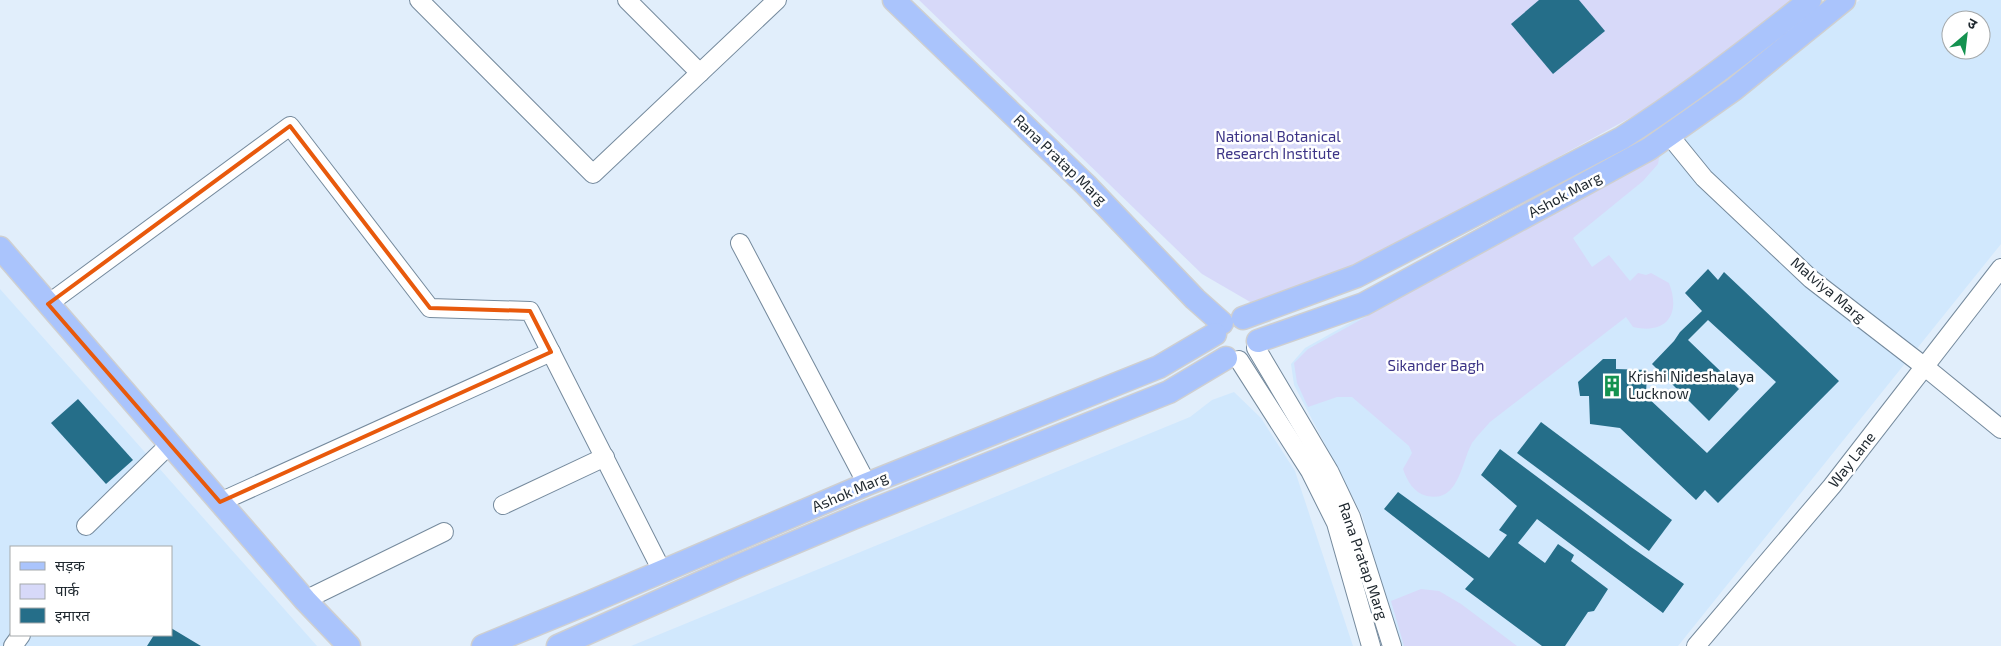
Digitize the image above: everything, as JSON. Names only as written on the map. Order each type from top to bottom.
[{"type":"main road","name":"Rana Pratap Marg","points":[[894,0],[1086,185],[1196,299],[1227,325]]},
{"type":"main road","name":"Ashok Marg","points":[[483,646],[867,484],[1159,367],[1227,325],[1357,276],[1622,138],[1740,56],[1810,0]]},
{"type":"main road","name":"Ashok Marg","points":[[558,646],[852,518],[1169,392],[1245,352],[1364,304],[1649,149],[1733,90],[1844,0]]},
{"type":"main road","points":[[0,248],[305,600],[348,646]]},
{"type":"main road","points":[[1227,325],[1255,327],[1245,352],[1217,348],[1227,325]]},
{"type":"street","points":[[418,0],[593,174],[777,0]]},
{"type":"street","points":[[627,0],[700,73]]},
{"type":"street","points":[[48,304],[290,126],[430,308],[530,311],[662,572]]},
{"type":"street","name":"Malviya Marg","points":[[1669,135],[1704,178],[1812,279],[2001,429]]},
{"type":"street","points":[[740,243],[867,484]]},
{"type":"street","name":"Way Lane","points":[[1696,646],[1832,486],[2001,268]]},
{"type":"street","points":[[220,502],[551,352]]},
{"type":"street","name":"Rana Pratap Marg","points":[[1245,352],[1336,523],[1371,646]]},
{"type":"street","name":"Rana Pratap Marg","points":[[1245,352],[1329,470],[1351,517],[1392,646]]},
{"type":"street","points":[[86,526],[170,444]]},
{"type":"street","points":[[503,505],[605,457]]},
{"type":"street","points":[[305,600],[444,532]]},
{"type":"highlighted area","points":[[290,126],[430,308],[530,311],[551,352],[220,502],[48,304]]},
{"type":"shaded area","points":[[1860,0],[2001,0],[2001,244],[1678,646],[1399,646],[1362,515],[1294,385],[1291,364],[1305,348],[1658,151]]},
{"type":"shaded area","points":[[0,289],[317,646],[0,646]]},
{"type":"shaded area","points":[[1234,392],[1261,418],[1295,471],[1353,646],[631,646],[1190,417],[1212,400]]},
{"type":"green space","name":"National Botanical Research Institute","points":[[919,0],[1791,0],[1672,95],[1333,280],[1252,303],[1202,274]]},
{"type":"green space","name":"Sikander Bagh","points":[[1660,153],[1658,164],[1643,181],[1573,238],[1592,267],[1609,255],[1630,281],[1638,273],[1646,275],[1651,273],[1669,283],[1673,304],[1672,313],[1668,320],[1655,328],[1645,329],[1633,327],[1626,317],[1490,422],[1472,443],[1457,480],[1446,493],[1438,497],[1427,496],[1415,489],[1409,482],[1403,469],[1412,453],[1409,446],[1352,397],[1337,397],[1308,407],[1297,383],[1294,363],[1308,349],[1556,213]]},
{"type":"green space","points":[[1421,589],[1439,591],[1461,604],[1517,646],[1404,646],[1391,601]]},
{"type":"building","points":[[1539,0],[1579,0],[1605,31],[1553,74],[1511,24]]},
{"type":"building","name":"Krishi Nideshalaya Lucknow","points":[[1708,269],[1718,280],[1724,272],[1839,381],[1718,503],[1705,490],[1696,500],[1620,428],[1590,424],[1589,396],[1580,396],[1578,382],[1603,359],[1616,359],[1616,369],[1647,370],[1646,396],[1707,453],[1776,382],[1708,320],[1688,340],[1739,389],[1709,421],[1652,364],[1680,332],[1702,311],[1685,293]]},
{"type":"building","points":[[78,399],[133,460],[106,484],[51,423]]},
{"type":"building","points":[[1541,422],[1672,520],[1649,551],[1517,453]]},
{"type":"building","points":[[1500,449],[1631,547],[1684,584],[1663,613],[1537,519],[1518,543],[1545,563],[1558,544],[1574,555],[1571,561],[1608,589],[1594,611],[1588,612],[1565,646],[1542,646],[1465,589],[1474,579],[1384,509],[1398,492],[1489,558],[1507,535],[1499,530],[1517,506],[1481,475]]},
{"type":"building","points":[[172,629],[201,646],[147,646],[153,636],[172,636]]},
{"type":"place","name":"Krishi Nideshalaya Lucknow","points":[[1612,386]]}]
